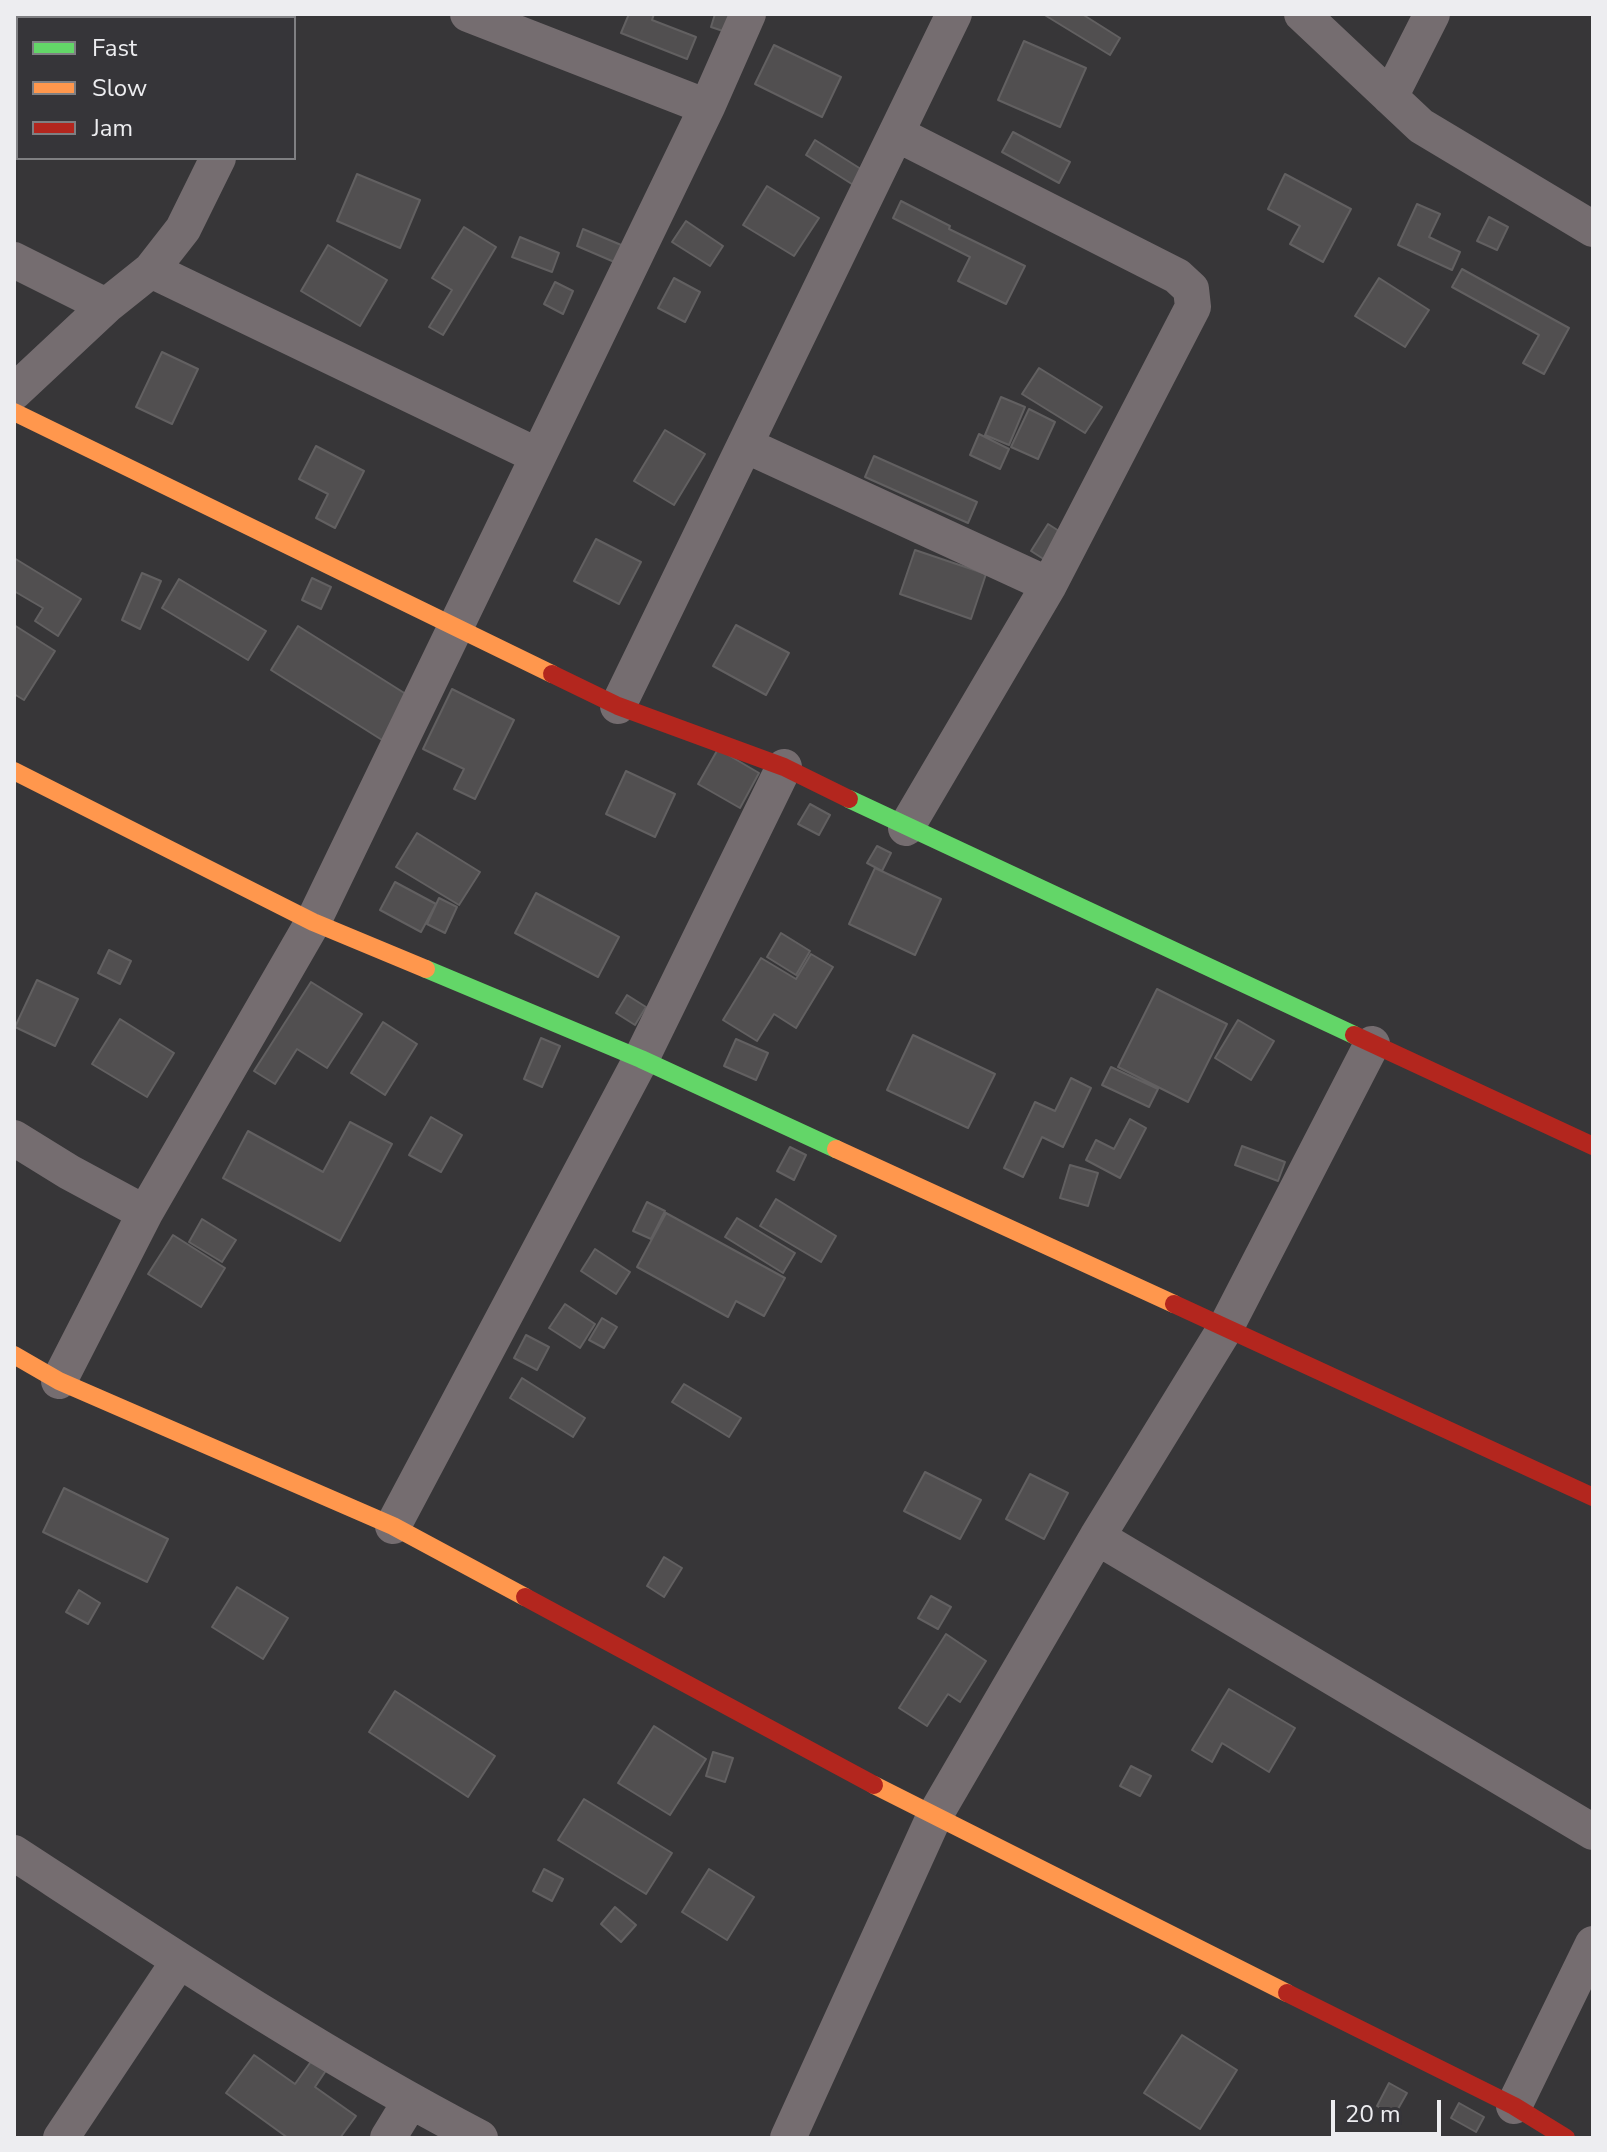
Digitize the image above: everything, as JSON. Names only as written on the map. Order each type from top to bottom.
[{"type":"street","points":[[468,14],[707,107]]},
{"type":"street","points":[[59,1381],[145,1213],[313,922],[707,107],[748,14]]},
{"type":"street","points":[[618,706],[954,14]]},
{"type":"street","points":[[1302,14],[1421,126],[1593,229]]},
{"type":"street","points":[[1390,97],[1432,14]]},
{"type":"street","points":[[897,134],[1177,276],[1191,289],[1193,307],[1049,585],[906,828]]},
{"type":"street","points":[[14,392],[106,306],[151,270],[183,229],[217,160]]},
{"type":"street","points":[[14,260],[106,306]]},
{"type":"street","points":[[151,270],[538,456]]},
{"type":"street","points":[[14,412],[618,706],[784,767],[906,828],[1593,1146]]},
{"type":"street","points":[[745,445],[1049,585]]},
{"type":"street","points":[[393,1526],[641,1059],[784,767]]},
{"type":"street","points":[[14,771],[313,922],[641,1059],[1593,1497]]},
{"type":"street","points":[[788,2138],[934,1817],[1097,1537],[1226,1327],[1372,1044]]},
{"type":"street","points":[[14,1138],[145,1213]]},
{"type":"street","points":[[14,1355],[59,1381],[393,1526],[934,1817],[1514,2106],[1566,2138]]},
{"type":"street","points":[[1097,1537],[1593,1832]]},
{"type":"street","points":[[14,1853],[179,1961],[410,2102],[480,2138]]},
{"type":"street","points":[[1514,2106],[1593,1944]]},
{"type":"street","points":[[61,2138],[179,1961]]},
{"type":"street","points":[[388,2138],[410,2102]]},
{"type":"building","points":[[629,14],[654,14],[652,20],[696,37],[687,59],[621,33]]},
{"type":"building","points":[[715,14],[738,14],[732,34],[711,27]]},
{"type":"building","points":[[1043,14],[1082,14],[1120,38],[1110,55]]},
{"type":"building","points":[[1024,41],[1086,68],[1060,127],[998,100]]},
{"type":"building","points":[[774,45],[841,77],[822,117],[755,84]]},
{"type":"building","points":[[1013,132],[1070,162],[1059,183],[1002,152]]},
{"type":"building","points":[[815,140],[864,171],[855,186],[806,155]]},
{"type":"building","points":[[357,174],[420,200],[400,248],[337,221]]},
{"type":"building","points":[[1285,174],[1351,209],[1323,262],[1290,244],[1300,226],[1268,209]]},
{"type":"building","points":[[767,186],[819,218],[794,256],[743,225]]},
{"type":"building","points":[[901,201],[950,226],[949,229],[1025,266],[1006,304],[958,281],[970,257],[893,218]]},
{"type":"building","points":[[1417,204],[1440,214],[1429,237],[1460,252],[1452,270],[1398,245]]},
{"type":"building","points":[[1489,217],[1508,227],[1497,250],[1477,241]]},
{"type":"building","points":[[686,221],[723,246],[710,266],[672,242]]},
{"type":"building","points":[[464,227],[496,247],[443,335],[429,327],[452,290],[432,278]]},
{"type":"building","points":[[583,229],[626,247],[619,264],[577,246]]},
{"type":"building","points":[[520,237],[559,253],[552,272],[512,257]]},
{"type":"building","points":[[328,245],[387,280],[360,326],[301,291]]},
{"type":"building","points":[[1462,269],[1569,328],[1544,374],[1523,363],[1539,335],[1452,287]]},
{"type":"building","points":[[674,278],[700,292],[685,322],[658,308]]},
{"type":"building","points":[[1379,278],[1429,310],[1405,347],[1355,316]]},
{"type":"building","points":[[555,282],[573,291],[563,314],[544,304]]},
{"type":"building","points":[[162,352],[198,369],[172,424],[136,407]]},
{"type":"building","points":[[1039,368],[1102,407],[1085,433],[1022,394]]},
{"type":"building","points":[[1001,397],[1025,407],[1009,445],[985,435]]},
{"type":"building","points":[[1029,409],[1055,422],[1038,459],[1011,447]]},
{"type":"building","points":[[665,430],[705,454],[674,505],[634,481]]},
{"type":"building","points":[[979,434],[1009,449],[1000,469],[970,455]]},
{"type":"building","points":[[316,446],[364,471],[335,528],[316,518],[328,494],[299,479]]},
{"type":"building","points":[[874,456],[977,502],[968,523],[865,477]]},
{"type":"building","points":[[1048,524],[1070,538],[1053,565],[1031,551]]},
{"type":"building","points":[[596,539],[641,562],[619,604],[574,581]]},
{"type":"building","points":[[915,550],[986,574],[971,619],[900,594]]},
{"type":"building","points":[[14,558],[81,599],[58,636],[35,621],[43,608],[14,591]]},
{"type":"building","points":[[142,573],[161,581],[140,629],[122,620]]},
{"type":"building","points":[[312,578],[331,587],[321,609],[302,600]]},
{"type":"building","points":[[179,579],[266,631],[248,660],[162,608]]},
{"type":"building","points":[[14,625],[55,651],[24,700],[14,694]]},
{"type":"building","points":[[736,625],[789,653],[766,695],[713,666]]},
{"type":"building","points":[[298,626],[409,696],[382,740],[271,670]]},
{"type":"building","points":[[452,689],[514,720],[475,799],[454,789],[464,769],[423,749]]},
{"type":"building","points":[[718,749],[759,773],[740,808],[698,784]]},
{"type":"building","points":[[626,771],[675,794],[655,837],[606,814]]},
{"type":"building","points":[[810,804],[830,815],[819,835],[798,824]]},
{"type":"building","points":[[417,833],[480,872],[459,905],[396,867]]},
{"type":"building","points":[[877,846],[891,853],[882,871],[867,863]]},
{"type":"building","points":[[875,868],[941,899],[915,955],[849,924]]},
{"type":"building","points":[[395,882],[436,904],[421,932],[380,910]]},
{"type":"building","points":[[536,893],[619,937],[598,977],[515,933]]},
{"type":"building","points":[[439,898],[457,907],[445,933],[427,924]]},
{"type":"building","points":[[781,933],[810,951],[796,975],[767,957]]},
{"type":"building","points":[[109,950],[131,961],[120,984],[98,973]]},
{"type":"building","points":[[811,954],[833,967],[796,1028],[774,1014],[757,1041],[723,1020],[761,958],[796,979]]},
{"type":"building","points":[[37,980],[78,999],[55,1046],[15,1027]]},
{"type":"building","points":[[311,982],[362,1014],[327,1068],[297,1049],[275,1084],[254,1071]]},
{"type":"building","points":[[1157,989],[1227,1024],[1188,1102],[1118,1067]]},
{"type":"building","points":[[627,995],[646,1007],[635,1025],[616,1013]]},
{"type":"building","points":[[120,1019],[174,1053],[147,1097],[92,1064]]},
{"type":"building","points":[[1238,1020],[1274,1041],[1251,1080],[1215,1058]]},
{"type":"building","points":[[383,1022],[417,1044],[385,1095],[351,1073]]},
{"type":"building","points":[[913,1035],[995,1074],[968,1128],[887,1090]]},
{"type":"building","points":[[541,1038],[560,1046],[542,1087],[524,1079]]},
{"type":"building","points":[[736,1039],[768,1053],[756,1080],[724,1066]]},
{"type":"building","points":[[1111,1067],[1158,1089],[1149,1107],[1102,1085]]},
{"type":"building","points":[[1071,1078],[1091,1088],[1063,1147],[1042,1137],[1023,1177],[1004,1168],[1035,1102],[1055,1111]]},
{"type":"building","points":[[431,1117],[462,1135],[441,1172],[409,1155]]},
{"type":"building","points":[[1130,1119],[1146,1128],[1120,1178],[1086,1160],[1096,1140],[1114,1149]]},
{"type":"building","points":[[350,1122],[392,1144],[340,1241],[223,1178],[248,1131],[323,1172]]},
{"type":"building","points":[[1242,1146],[1285,1162],[1278,1181],[1235,1165]]},
{"type":"building","points":[[790,1147],[806,1155],[794,1180],[777,1171]]},
{"type":"building","points":[[1070,1165],[1098,1173],[1088,1206],[1060,1198]]},
{"type":"building","points":[[776,1199],[836,1236],[821,1262],[760,1226]]},
{"type":"building","points":[[647,1202],[665,1211],[651,1239],[633,1231]]},
{"type":"building","points":[[666,1213],[785,1278],[764,1316],[736,1301],[728,1317],[637,1267]]},
{"type":"building","points":[[737,1218],[795,1253],[783,1273],[725,1237]]},
{"type":"building","points":[[202,1219],[236,1240],[222,1262],[189,1242]]},
{"type":"building","points":[[173,1235],[225,1268],[201,1307],[148,1274]]},
{"type":"building","points":[[595,1249],[630,1272],[616,1294],[581,1271]]},
{"type":"building","points":[[565,1304],[595,1324],[580,1348],[549,1328]]},
{"type":"building","points":[[602,1318],[617,1327],[604,1348],[589,1340]]},
{"type":"building","points":[[526,1335],[549,1347],[537,1370],[514,1358]]},
{"type":"building","points":[[522,1378],[585,1418],[573,1437],[510,1398]]},
{"type":"building","points":[[684,1384],[741,1418],[729,1437],[672,1402]]},
{"type":"building","points":[[925,1472],[981,1500],[960,1539],[904,1511]]},
{"type":"building","points":[[1030,1474],[1068,1493],[1044,1539],[1006,1519]]},
{"type":"building","points":[[64,1488],[168,1539],[147,1582],[43,1532]]},
{"type":"building","points":[[664,1557],[682,1568],[664,1597],[647,1586]]},
{"type":"building","points":[[237,1587],[288,1618],[263,1659],[212,1627]]},
{"type":"building","points":[[79,1590],[100,1603],[88,1624],[66,1612]]},
{"type":"building","points":[[931,1596],[951,1607],[938,1629],[918,1618]]},
{"type":"building","points":[[946,1634],[986,1661],[960,1702],[948,1694],[927,1726],[899,1708]]},
{"type":"building","points":[[1229,1689],[1295,1728],[1269,1772],[1222,1743],[1212,1762],[1192,1750]]},
{"type":"building","points":[[395,1691],[495,1756],[468,1797],[369,1732]]},
{"type":"building","points":[[654,1726],[706,1759],[670,1815],[618,1783]]},
{"type":"building","points":[[713,1752],[733,1758],[725,1782],[706,1776]]},
{"type":"building","points":[[1131,1766],[1151,1776],[1140,1796],[1120,1786]]},
{"type":"building","points":[[584,1799],[672,1853],[646,1894],[558,1840]]},
{"type":"building","points":[[544,1869],[563,1879],[552,1901],[533,1891]]},
{"type":"building","points":[[709,1869],[754,1897],[727,1940],[682,1912]]},
{"type":"building","points":[[615,1907],[636,1925],[621,1942],[601,1924]]},
{"type":"building","points":[[1182,2035],[1237,2070],[1200,2129],[1144,2093]]},
{"type":"building","points":[[317,2053],[331,2063],[315,2087],[356,2116],[340,2138],[288,2138],[226,2093],[254,2055],[295,2084]]},
{"type":"building","points":[[1389,2083],[1407,2093],[1394,2116],[1377,2106]]},
{"type":"building","points":[[1459,2103],[1484,2117],[1476,2132],[1451,2118]]},
{"type":"traffic: fast","points":[[849,799],[1354,1035]]},
{"type":"traffic: fast","points":[[426,969],[641,1059],[836,1149]]},
{"type":"traffic: slow","points":[[14,412],[552,674]]},
{"type":"traffic: slow","points":[[14,771],[313,922],[426,969]]},
{"type":"traffic: slow","points":[[836,1149],[1174,1304]]},
{"type":"traffic: slow","points":[[14,1355],[59,1381],[393,1526],[525,1597]]},
{"type":"traffic: slow","points":[[874,1785],[1287,1993]]},
{"type":"traffic: jam","points":[[552,674],[618,706],[784,767],[849,799]]},
{"type":"traffic: jam","points":[[1354,1035],[1593,1146]]},
{"type":"traffic: jam","points":[[1174,1304],[1593,1497]]},
{"type":"traffic: jam","points":[[525,1597],[874,1785]]},
{"type":"traffic: jam","points":[[1287,1993],[1514,2106],[1566,2138]]}]
